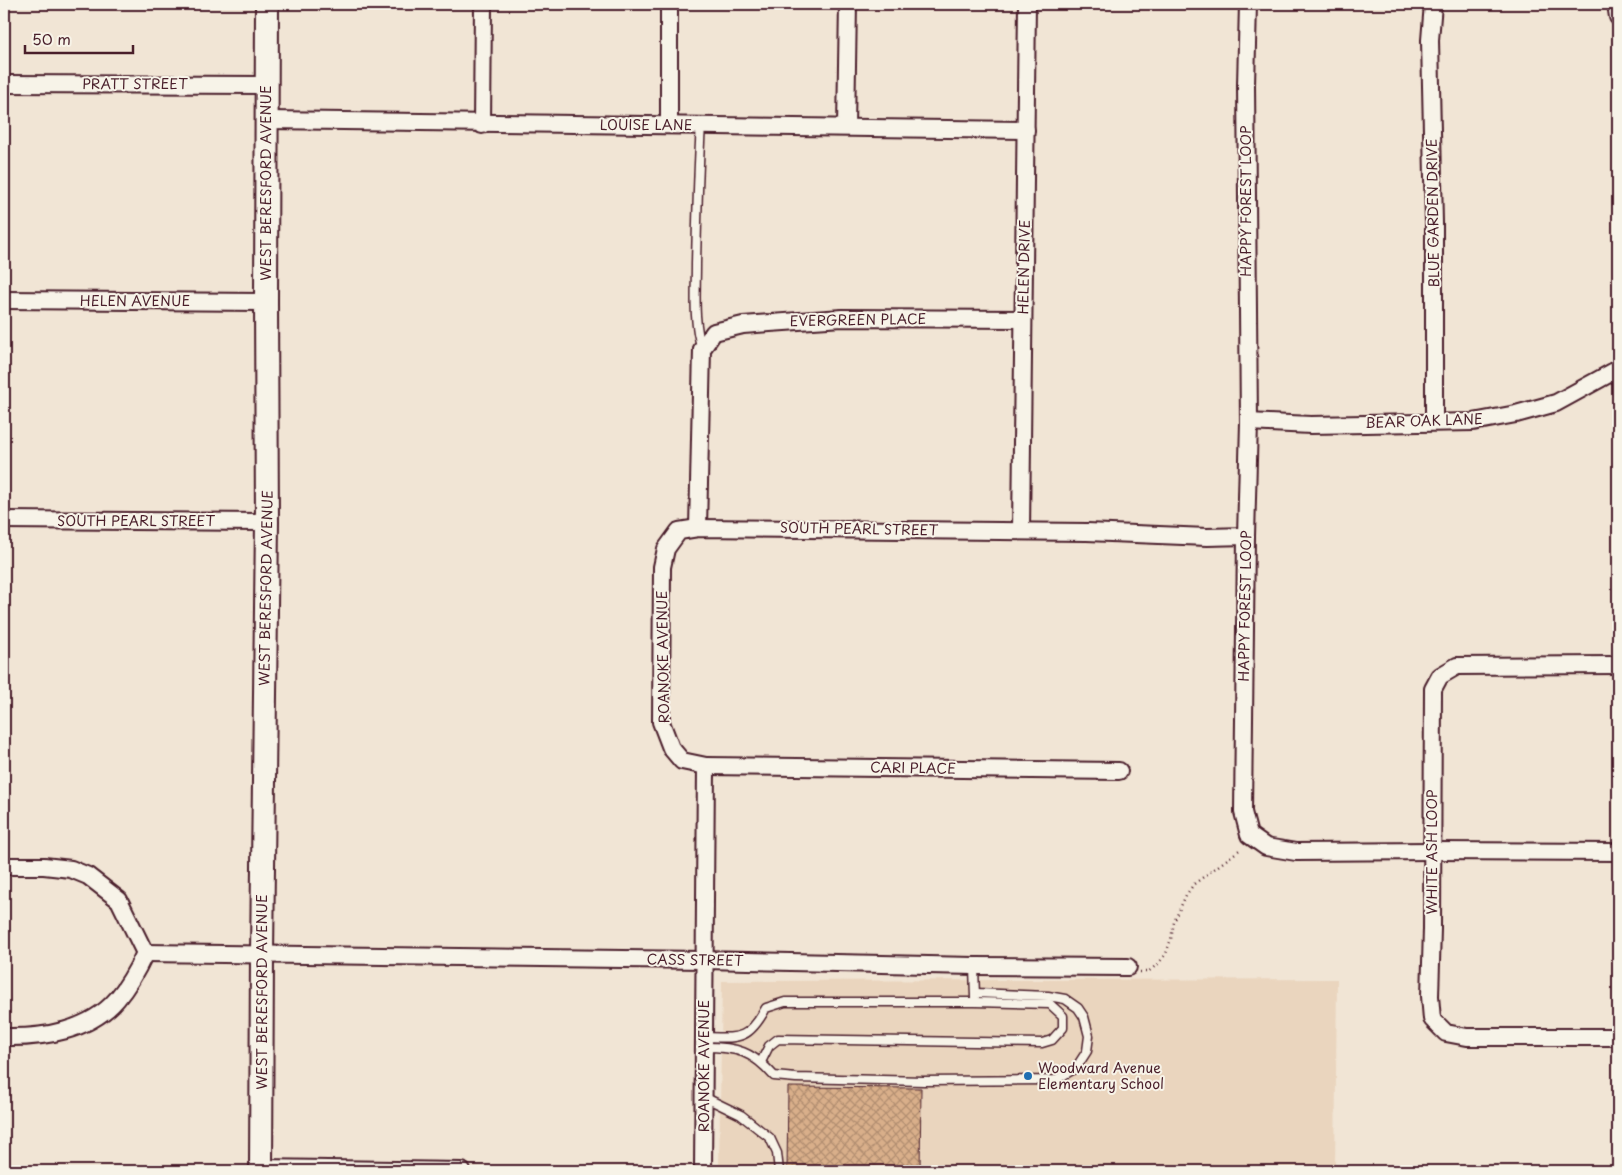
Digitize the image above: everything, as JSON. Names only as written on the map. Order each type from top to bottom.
[{"type":"street","name":"WEST BERESFORD AVENUE","points":[[261,1169],[267,522],[267,4]]},
{"type":"street","points":[[482,4],[482,124]]},
{"type":"street","points":[[669,4],[669,125]]},
{"type":"street","points":[[846,127],[848,4]]},
{"type":"street","name":"HELEN DRIVE","points":[[1021,531],[1027,4]]},
{"type":"street","name":"HAPPY FOREST LOOP","points":[[1248,4],[1246,113],[1249,422],[1243,812],[1249,835],[1266,847],[1296,852],[1432,850],[1618,852]]},
{"type":"street","name":"BLUE GARDEN DRIVE","points":[[1433,4],[1430,40],[1434,223],[1434,422]]},
{"type":"street","points":[[1616,4],[1618,17]]},
{"type":"street","name":"PRATT STREET","points":[[4,84],[266,85]]},
{"type":"street","name":"LOUISE LANE","points":[[267,120],[1026,130]]},
{"type":"street","name":"HELEN AVENUE","points":[[4,300],[266,302]]},
{"type":"street","name":"EVERGREEN PLACE","points":[[702,349],[714,332],[743,325],[842,318],[1024,319]]},
{"type":"street","points":[[698,528],[702,349]]},
{"type":"street","name":"BEAR OAK LANE","points":[[1249,422],[1311,425],[1473,422],[1516,414],[1556,403],[1618,368]]},
{"type":"street","name":"SOUTH PEARL STREET","points":[[4,520],[267,522]]},
{"type":"street","name":"SOUTH PEARL STREET","points":[[698,528],[1021,531],[1207,537],[1246,536]]},
{"type":"street","name":"ROANOKE AVENUE","points":[[698,528],[679,531],[666,549],[662,567],[661,722],[671,748],[682,761],[706,766],[704,1171]]},
{"type":"street","name":"WHITE ASH LOOP","points":[[1618,665],[1457,666],[1440,676],[1433,689],[1430,996],[1432,1019],[1446,1033],[1466,1037],[1618,1037]]},
{"type":"street","name":"CARI PLACE","points":[[706,766],[1119,771]]},
{"type":"street","points":[[4,866],[44,866],[72,869],[88,876],[119,900],[145,953],[134,977],[116,1001],[99,1014],[82,1024],[59,1032],[4,1037]]},
{"type":"street","name":"CASS STREET","points":[[145,953],[1128,967]]},
{"type":"street","points":[[261,1169],[462,1171]]},
{"type":"lane","points":[[701,125],[698,178],[696,330],[702,349]]},
{"type":"lane","points":[[974,966],[976,1002]]},
{"type":"lane","points":[[704,1042],[738,1050],[761,1062],[774,1076],[796,1078],[924,1081],[1055,1080],[1076,1068],[1087,1051],[1089,1036],[1084,1017],[1078,1008],[1065,999],[1048,996],[976,993]]},
{"type":"lane","points":[[704,1042],[733,1038],[748,1033],[766,1008],[784,1002],[1050,1004],[1063,1016],[1063,1028],[1052,1040],[1042,1043],[778,1039],[769,1046],[761,1062]]},
{"type":"lane","points":[[704,1097],[741,1115],[770,1138],[777,1153],[779,1171]]},
{"type":"path","points":[[1128,967],[1138,972],[1148,972],[1158,964],[1166,954],[1172,939],[1174,922],[1186,895],[1194,884],[1242,848]]},
{"type":"shaded area","name":"Woodward Avenue Elementary School","points":[[1337,979],[1335,1171],[719,1171],[722,981]]},
{"type":"building","points":[[788,1087],[921,1088],[920,1171],[787,1171]]},
{"type":"place","name":"Woodward Avenue Elementary School","points":[[1028,1076]]}]
